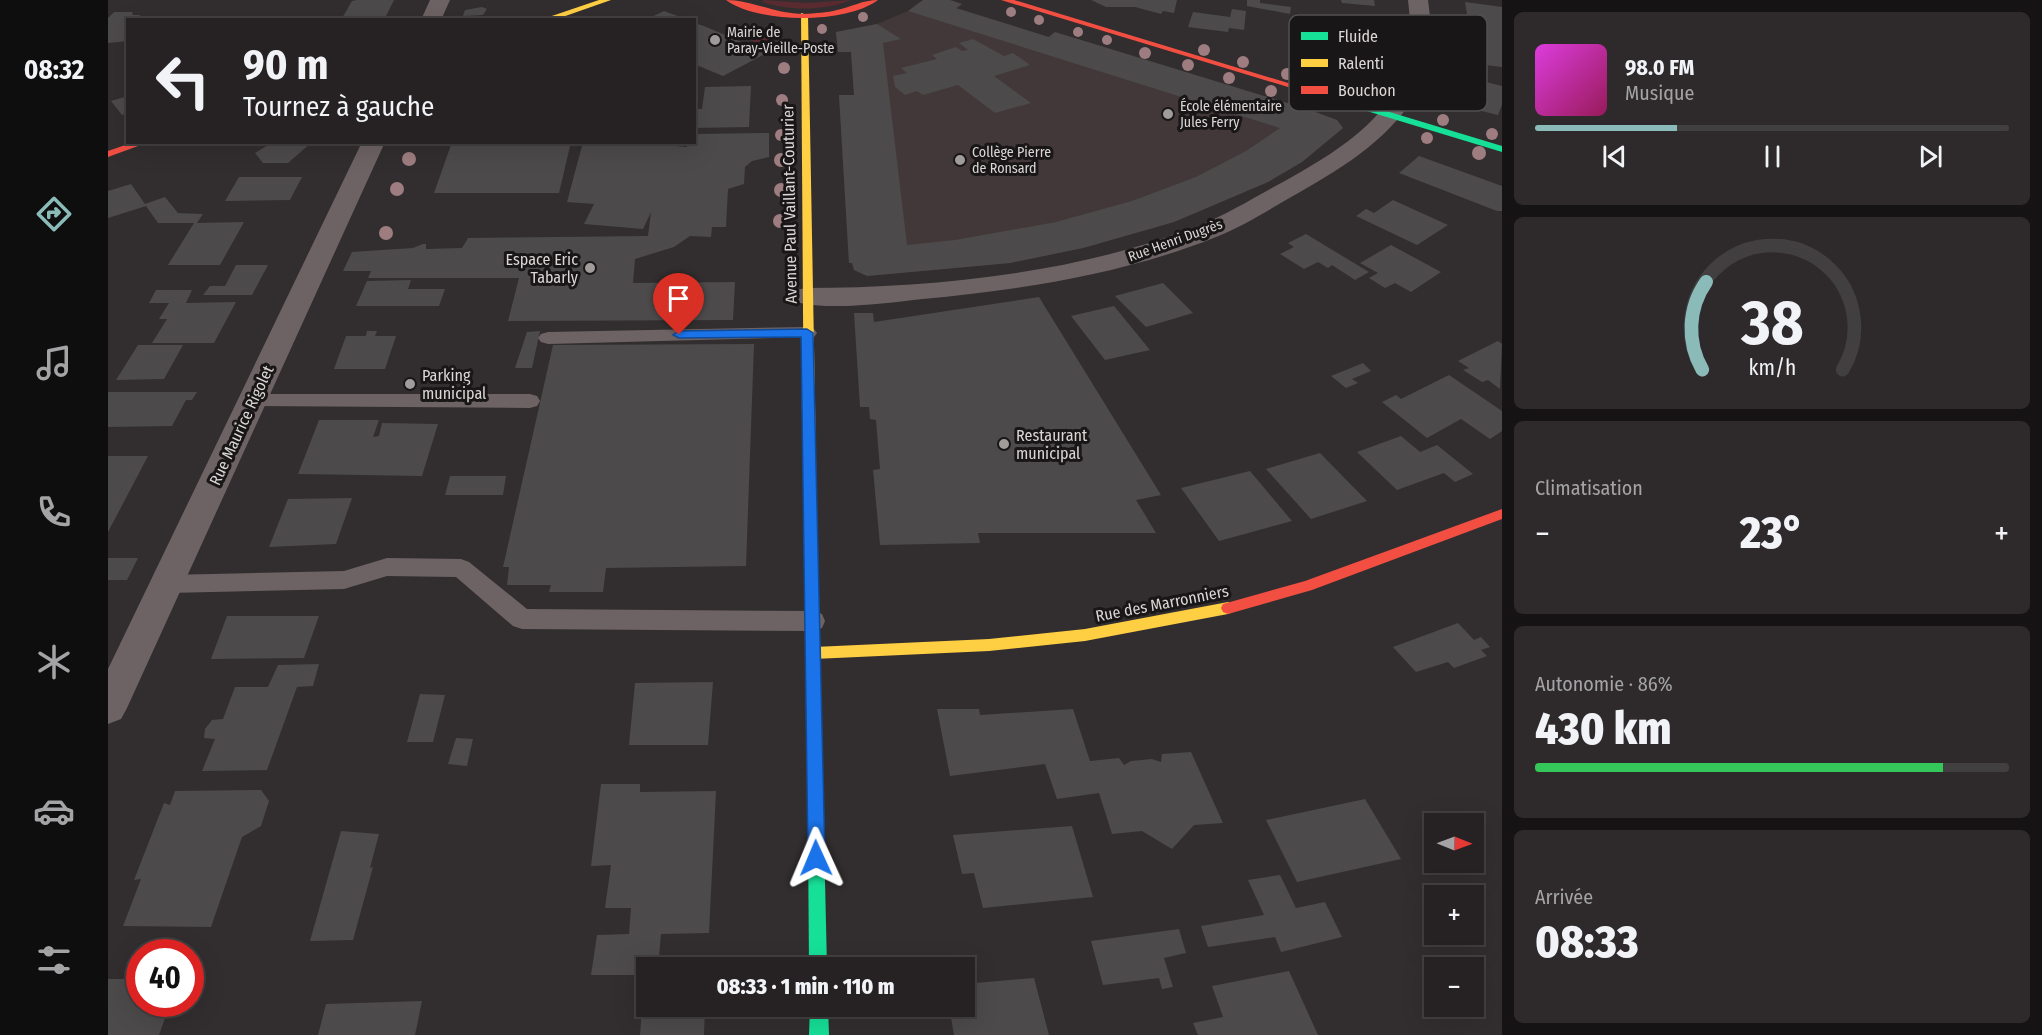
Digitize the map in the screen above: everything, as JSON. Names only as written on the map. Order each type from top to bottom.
[{"type":"street","points":[[432,18],[440,0]]},
{"type":"street","points":[[550,18],[607,0]]},
{"type":"street","points":[[730,0],[768,13],[804,15],[847,11],[874,0]]},
{"type":"street","points":[[1005,0],[1289,85]]},
{"type":"street","name":"Rue Henri Dugrès","points":[[1418,0],[1421,15]]},
{"type":"street","name":"Avenue Paul Vaillant-Couturier","points":[[804,15],[806,296],[818,957]]},
{"type":"street","points":[[1374,111],[1502,149]]},
{"type":"street","name":"Rue Henri Dugrès","points":[[806,296],[896,295],[954,290],[1080,270],[1133,256],[1210,231],[1345,157],[1377,131],[1394,111]]},
{"type":"street","points":[[108,154],[139,144]]},
{"type":"street","name":"Rue Maurice Rigolet","points":[[108,708],[373,144]]},
{"type":"street","name":"Rue des Marronniers","points":[[814,653],[1000,644],[1086,635],[1210,613],[1307,586],[1502,513]]},
{"type":"street","points":[[819,1017],[819,1035]]},
{"type":"lane","points":[[548,338],[807,333]]},
{"type":"lane","points":[[253,401],[530,401]]},
{"type":"lane","points":[[167,584],[344,580],[387,567],[461,568],[482,583],[522,619],[813,621]]},
{"type":"shaded area","points":[[764,0],[806,3],[851,0],[819,8],[795,8],[762,2]]},
{"type":"shaded area","points":[[923,0],[950,0],[962,4],[957,9],[1048,37],[1055,32],[1289,104],[1289,111],[1313,111],[1337,120],[1343,128],[1302,162],[1268,182],[1174,222],[1083,248],[1010,263],[867,276],[854,270],[852,263],[849,263],[839,95],[854,95],[851,52],[838,52],[836,32],[877,24],[908,11]]},
{"type":"shaded area","points":[[730,23],[771,39],[772,50],[726,29]]},
{"type":"building","points":[[394,0],[385,18],[342,18],[352,1]]},
{"type":"building","points":[[923,0],[950,0],[962,4],[956,8],[1049,37],[1055,32],[1289,104],[1289,111],[1313,111],[1337,120],[1343,128],[1302,162],[1268,182],[1174,222],[1083,248],[1010,263],[867,276],[854,270],[852,263],[849,263],[839,95],[854,95],[851,52],[838,52],[836,32],[877,24],[901,39],[883,43],[907,245],[955,240],[1056,222],[1132,201],[1196,177],[1246,151],[1280,128],[908,11]]},
{"type":"building","points":[[1091,0],[1177,0],[1174,13],[1163,11],[1161,14],[1135,7],[1106,7]]},
{"type":"building","points":[[1247,0],[1260,0],[1260,3],[1291,7],[1290,14],[1247,6]]},
{"type":"building","points":[[1341,0],[1374,0],[1375,6],[1342,3]]},
{"type":"building","points":[[1465,2],[1502,7],[1502,67],[1487,65],[1487,15],[1467,14]]},
{"type":"building","points":[[482,7],[487,9],[483,15],[463,16],[465,10]]},
{"type":"building","points":[[1232,9],[1246,11],[1244,30],[1229,28],[1228,32],[1188,27],[1193,12],[1230,17]]},
{"type":"building","name":"Mairie de Paray-Vieille-Poste","points":[[664,11],[683,18],[649,18]]},
{"type":"building","points":[[114,12],[132,12],[133,15],[141,15],[138,17],[163,17],[126,18],[126,41],[108,43],[108,18]]},
{"type":"building","name":"Mairie de Paray-Vieille-Poste","points":[[696,24],[767,53],[723,76],[696,65]]},
{"type":"building","points":[[973,39],[1004,56],[1013,53],[1030,65],[994,76],[1031,103],[995,113],[958,85],[923,95],[917,91],[905,95],[895,87],[893,76],[907,73],[901,68],[937,59],[932,55],[956,47],[962,51],[968,50],[959,43]]},
{"type":"building","points":[[1487,82],[1502,86],[1502,105],[1498,115],[1482,111],[1487,111]]},
{"type":"building","points":[[751,86],[749,127],[696,128],[696,109],[702,109],[705,87]]},
{"type":"building","points":[[126,97],[126,114],[122,115],[111,101]]},
{"type":"building","points":[[769,133],[769,157],[752,161],[745,167],[744,184],[728,189],[726,227],[712,227],[711,237],[690,236],[674,247],[635,259],[633,283],[735,282],[733,320],[508,321],[519,278],[368,278],[371,271],[343,271],[352,252],[413,248],[423,244],[426,244],[426,249],[462,248],[468,238],[648,236],[651,212],[643,229],[584,224],[594,204],[567,202],[582,144],[665,144],[687,147],[687,144],[696,144],[696,134]]},
{"type":"building","points":[[270,144],[310,144],[288,163],[263,163],[255,153]]},
{"type":"building","points":[[451,144],[571,144],[559,193],[434,193]]},
{"type":"building","points":[[1419,156],[1502,186],[1502,211],[1399,173]]},
{"type":"building","points":[[239,177],[302,177],[290,200],[225,201]]},
{"type":"building","points":[[131,184],[145,204],[165,197],[178,213],[203,214],[197,223],[244,222],[220,265],[168,265],[194,223],[158,223],[146,206],[108,218],[108,191]]},
{"type":"building","points":[[1393,200],[1448,225],[1417,245],[1356,216],[1366,209],[1374,213]]},
{"type":"building","points":[[1306,234],[1369,272],[1355,280],[1332,265],[1328,268],[1318,262],[1304,269],[1280,254],[1294,247],[1288,243]]},
{"type":"building","points":[[1391,245],[1441,272],[1411,292],[1395,283],[1385,288],[1369,278],[1378,273],[1360,263]]},
{"type":"building","points":[[236,265],[268,265],[252,295],[203,295],[210,286],[225,286]]},
{"type":"building","points":[[411,280],[408,289],[445,289],[439,306],[356,306],[367,281]]},
{"type":"building","points":[[1163,283],[1193,313],[1146,327],[1115,296]]},
{"type":"building","points":[[156,290],[192,290],[186,303],[236,302],[214,343],[152,343],[167,319],[159,319],[169,303],[149,303]]},
{"type":"building","name":"Restaurant municipal","points":[[1039,297],[1161,495],[1136,500],[1156,533],[978,533],[980,543],[880,545],[873,470],[880,469],[876,420],[870,419],[869,407],[860,407],[854,313],[873,313],[874,322]]},
{"type":"building","points":[[1114,306],[1150,350],[1105,360],[1071,316]]},
{"type":"building","points":[[367,331],[377,331],[375,336],[396,336],[385,369],[334,369],[346,336],[366,336]]},
{"type":"building","points":[[540,331],[532,368],[515,368],[527,332]]},
{"type":"building","points":[[1498,341],[1502,344],[1500,389],[1488,380],[1482,382],[1463,370],[1469,368],[1458,361]]},
{"type":"building","points":[[754,344],[746,566],[606,568],[603,592],[549,592],[551,585],[507,585],[509,567],[503,567],[553,345]]},
{"type":"building","points":[[138,345],[183,345],[164,379],[116,380]]},
{"type":"building","points":[[1363,363],[1371,371],[1352,379],[1358,383],[1346,388],[1331,376]]},
{"type":"building","points":[[1449,375],[1502,411],[1502,431],[1490,439],[1461,419],[1427,438],[1382,402],[1396,395],[1401,399]]},
{"type":"building","points":[[108,392],[197,392],[192,400],[186,400],[172,426],[108,427]]},
{"type":"building","points":[[319,420],[379,420],[373,437],[379,436],[382,423],[438,424],[422,476],[298,474]]},
{"type":"building","points":[[1401,436],[1420,452],[1437,445],[1473,474],[1455,482],[1444,473],[1397,490],[1357,452]]},
{"type":"building","points":[[1320,453],[1367,501],[1311,519],[1266,469]]},
{"type":"building","points":[[108,456],[148,456],[108,532]]},
{"type":"building","points":[[1250,471],[1292,521],[1219,541],[1181,488]]},
{"type":"building","points":[[450,476],[506,476],[503,495],[445,495]]},
{"type":"building","points":[[352,498],[336,544],[269,547],[288,499]]},
{"type":"building","points":[[108,558],[138,558],[127,580],[108,580]]},
{"type":"building","points":[[227,616],[319,616],[304,658],[211,659]]},
{"type":"building","points":[[1458,623],[1474,640],[1481,637],[1490,647],[1481,650],[1487,656],[1454,668],[1448,662],[1416,672],[1393,647]]},
{"type":"building","points":[[319,664],[313,686],[297,687],[267,770],[202,771],[215,739],[204,738],[205,729],[212,720],[223,719],[235,687],[268,687],[278,665]]},
{"type":"building","points":[[713,682],[708,745],[629,745],[635,683]]},
{"type":"building","points":[[420,694],[445,695],[433,742],[407,742]]},
{"type":"building","points":[[937,709],[979,709],[980,715],[1073,709],[1090,761],[1119,758],[1124,765],[1131,761],[1152,759],[1161,762],[1162,754],[1191,752],[1223,823],[1194,825],[1172,849],[1142,831],[1112,834],[1099,793],[1057,799],[1045,764],[950,776]]},
{"type":"building","points":[[456,738],[473,739],[467,766],[448,764]]},
{"type":"building","points":[[601,784],[640,784],[640,792],[716,791],[709,933],[661,934],[659,957],[636,957],[636,975],[591,975],[597,935],[629,934],[631,908],[605,908],[611,865],[591,866]]},
{"type":"building","points":[[261,790],[269,801],[261,826],[242,837],[211,927],[123,926],[141,879],[134,880],[164,803],[170,805],[175,791]]},
{"type":"building","points":[[1365,799],[1401,859],[1297,882],[1266,820]]},
{"type":"building","points":[[1072,826],[1093,897],[983,908],[974,873],[962,874],[953,835]]},
{"type":"building","points":[[341,831],[379,834],[370,868],[373,867],[353,940],[310,941]]},
{"type":"building","points":[[1280,875],[1296,908],[1325,902],[1342,937],[1281,952],[1275,937],[1208,947],[1201,926],[1264,915],[1248,880]]},
{"type":"building","points":[[1179,929],[1186,953],[1164,958],[1173,987],[1162,989],[1159,978],[1103,985],[1091,941]]},
{"type":"building","points":[[1289,971],[1318,1035],[1198,1035],[1193,1023],[1223,1017],[1212,986]]},
{"type":"building","points":[[1034,978],[1049,1035],[954,1035],[951,1017],[975,1017],[975,983]]},
{"type":"building","points":[[108,979],[126,979],[126,1017],[165,1017],[159,1035],[108,1035]]},
{"type":"building","points":[[422,1001],[415,1035],[318,1035],[326,1004]]},
{"type":"building","points":[[641,1017],[705,1017],[704,1035],[640,1035]]},
{"type":"traffic: fast","points":[[1377,111],[1502,149]]},
{"type":"traffic: fast","points":[[816,837],[818,957]]},
{"type":"traffic: fast","points":[[819,1017],[819,1035]]},
{"type":"traffic: slow","points":[[550,18],[607,0]]},
{"type":"traffic: slow","points":[[804,15],[810,457]]},
{"type":"traffic: slow","points":[[814,653],[989,645],[1085,635],[1228,608]]},
{"type":"traffic: jam","points":[[730,0],[766,12],[802,16],[838,13],[874,0]]},
{"type":"traffic: jam","points":[[1005,0],[1289,85]]},
{"type":"traffic: jam","points":[[108,154],[139,144]]},
{"type":"traffic: jam","points":[[810,457],[816,837]]},
{"type":"traffic: jam","points":[[1228,608],[1307,586],[1502,514]]},
{"type":"place","name":"Mairie de Paray-Vieille-Poste","points":[[715,40]]},
{"type":"place","name":"École élémentaire Jules Ferry","points":[[1168,114]]},
{"type":"place","name":"Collège Pierre de Ronsard","points":[[960,160]]},
{"type":"place","name":"Espace Eric Tabarly","points":[[590,268]]},
{"type":"place","name":"Parking municipal","points":[[410,384]]},
{"type":"place","name":"Restaurant municipal","points":[[1004,444]]},
{"type":"route","points":[[679,335],[807,333],[816,858]]}]
